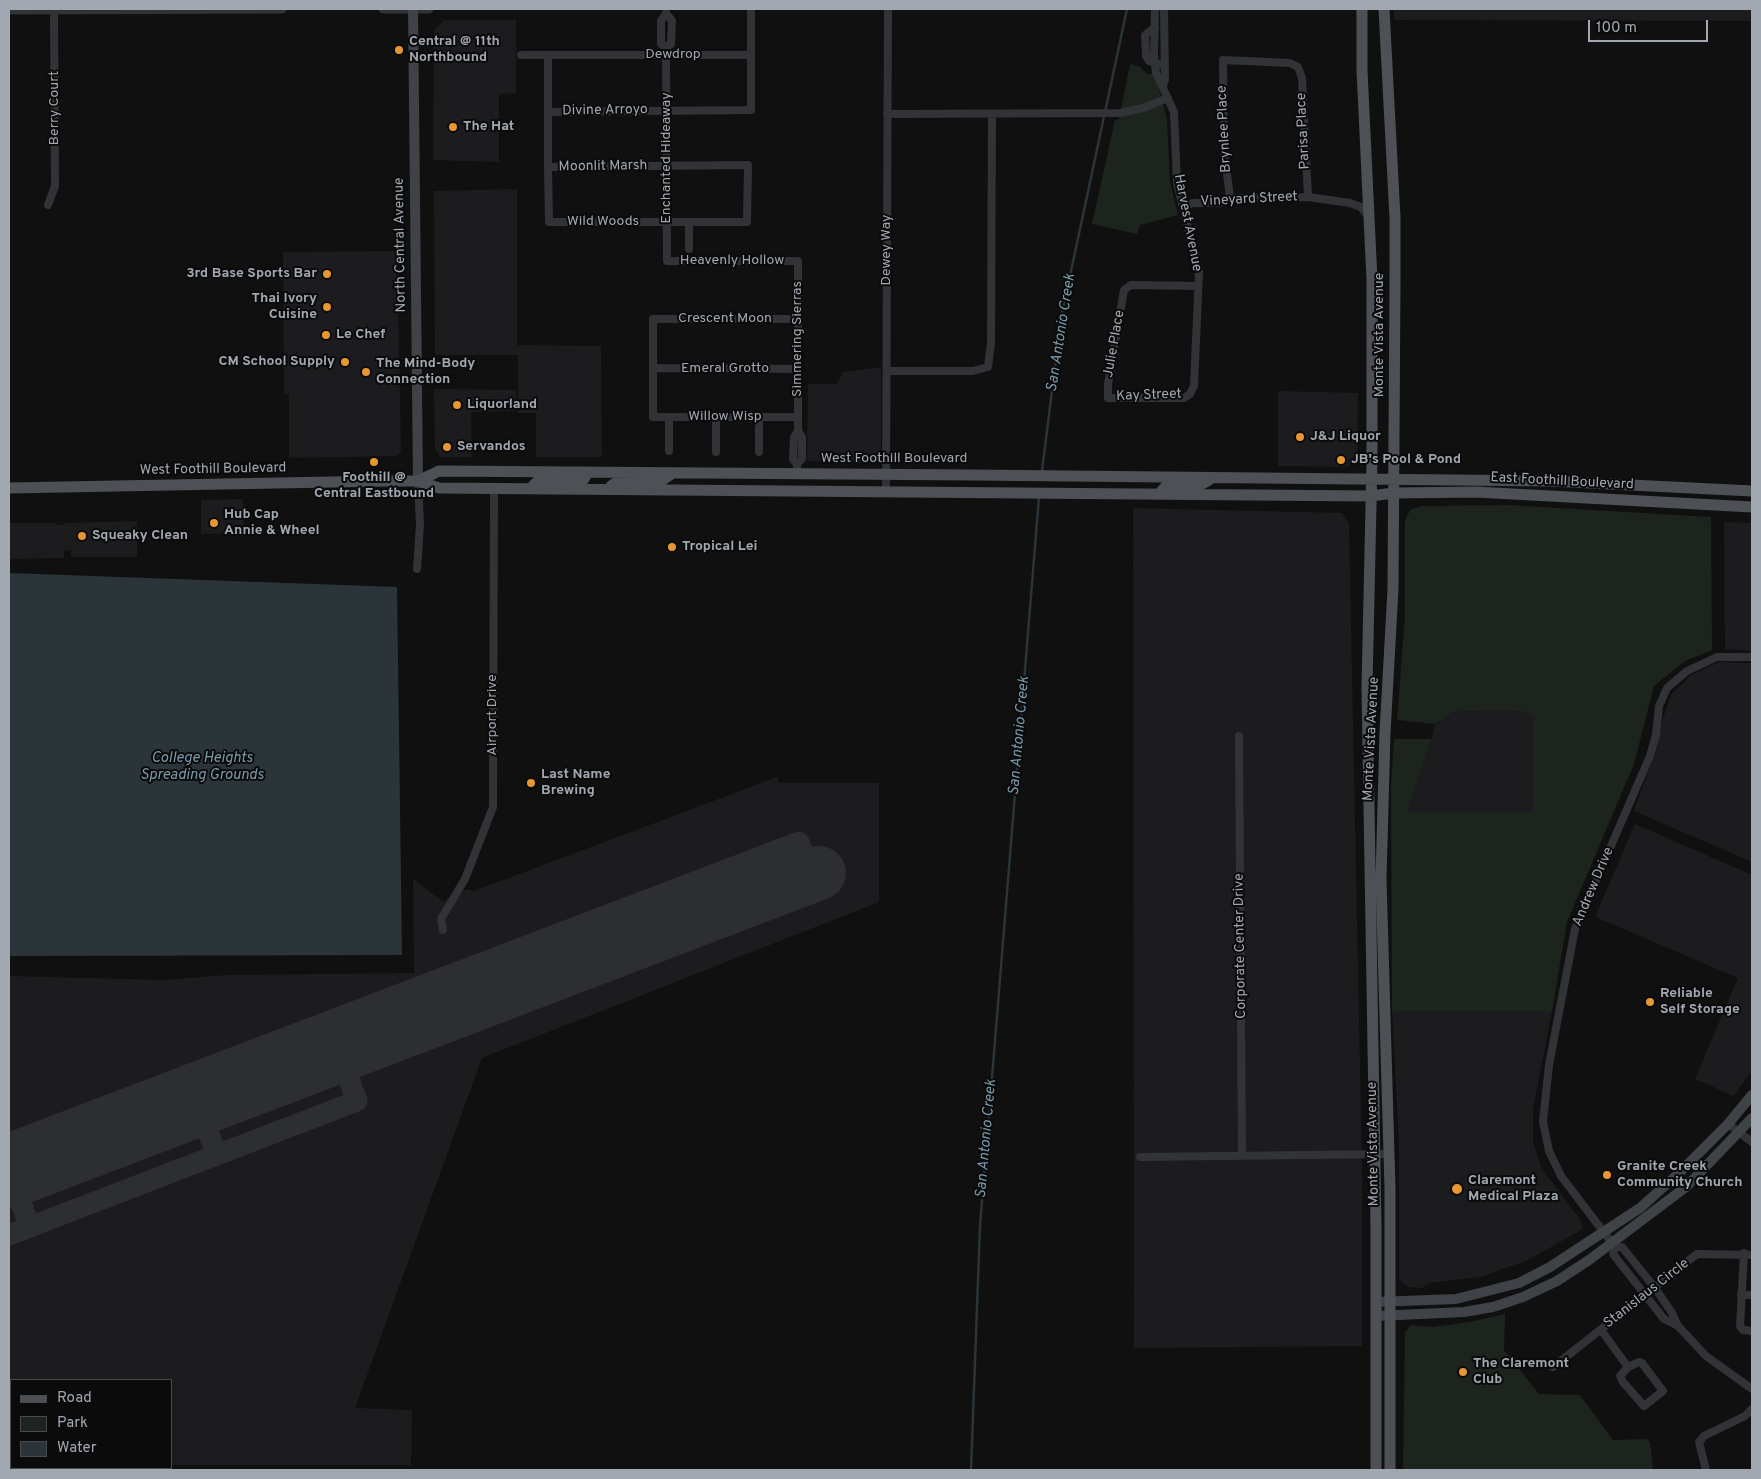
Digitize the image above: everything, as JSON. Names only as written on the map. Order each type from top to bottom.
[{"type":"main road","name":"North Central Avenue","points":[[413,9],[418,481]]},
{"type":"main road","name":"Monte Vista Avenue","points":[[1362,9],[1362,70],[1372,280],[1367,686],[1376,1302],[1376,1470]]},
{"type":"main road","name":"Monte Vista Avenue","points":[[1384,9],[1395,218],[1393,588],[1385,733],[1381,879],[1390,1154],[1390,1470]]},
{"type":"main road","name":"West Foothill Boulevard","points":[[418,481],[439,472],[673,473],[797,469],[886,474],[1371,479]]},
{"type":"main road","points":[[530,489],[538,481],[584,479],[588,472]]},
{"type":"main road","points":[[610,489],[618,481],[661,481],[673,473]]},
{"type":"main road","points":[[1159,494],[1165,487],[1202,484],[1213,477]]},
{"type":"main road","name":"East Foothill Boulevard","points":[[1371,479],[1610,482],[1752,491]]},
{"type":"main road","name":"West Foothill Boulevard","points":[[9,488],[418,481],[439,488],[1370,496]]},
{"type":"main road","name":"East Foothill Boulevard","points":[[1370,496],[1394,493],[1476,492],[1752,507]]},
{"type":"main road","points":[[1376,1302],[1456,1299],[1519,1283],[1550,1267],[1640,1208],[1677,1175],[1728,1124],[1752,1095]]},
{"type":"main road","points":[[1376,1316],[1464,1312],[1492,1307],[1523,1297],[1557,1281],[1614,1245],[1686,1187],[1741,1133],[1752,1118]]},
{"type":"street","points":[[9,10],[282,9]]},
{"type":"street","points":[[383,9],[429,9]]},
{"type":"street","points":[[751,9],[751,55]]},
{"type":"street","name":"Dewey Way","points":[[886,491],[888,9]]},
{"type":"street","name":"Harvest Avenue","points":[[1155,9],[1155,65],[1158,79],[1163,85],[1174,112],[1177,183],[1199,272],[1194,386],[1190,394]]},
{"type":"street","name":"Harvest Avenue","points":[[1163,85],[1166,80],[1164,64],[1164,9]]},
{"type":"street","name":"Berry Court","points":[[48,205],[55,186],[54,10]]},
{"type":"street","points":[[666,11],[672,21],[672,33],[671,44],[666,51],[661,44],[661,21],[666,11]]},
{"type":"street","points":[[661,33],[672,33]]},
{"type":"street","name":"Dewdrop","points":[[521,55],[666,51],[751,55]]},
{"type":"street","name":"Enchanted Hideaway","points":[[666,51],[667,261]]},
{"type":"street","points":[[548,55],[548,167]]},
{"type":"street","name":"Divine Arroyo","points":[[548,112],[751,110],[751,55]]},
{"type":"street","name":"Parisa Place","points":[[1223,60],[1290,63],[1298,67],[1302,78],[1308,197]]},
{"type":"street","name":"Brynlee Place","points":[[1223,60],[1224,150],[1230,198]]},
{"type":"street","points":[[1155,65],[1164,64]]},
{"type":"street","points":[[887,114],[1120,113],[1143,108],[1168,98]]},
{"type":"street","points":[[887,371],[973,371],[988,367],[991,342],[992,114]]},
{"type":"street","name":"Moonlit Marsh","points":[[548,167],[748,165],[747,222]]},
{"type":"street","name":"Wild Woods","points":[[548,167],[549,222],[747,222]]},
{"type":"street","name":"Vineyard Street","points":[[1183,207],[1194,203],[1220,202],[1230,198],[1308,197],[1350,203],[1361,207],[1369,217]]},
{"type":"street","points":[[689,222],[689,249]]},
{"type":"street","name":"Heavenly Hollow","points":[[667,261],[798,261]]},
{"type":"street","name":"Simmering Sierras","points":[[797,469],[802,459],[798,447],[802,437],[798,431],[798,261]]},
{"type":"street","name":"Julie Place","points":[[1108,398],[1108,384],[1124,290],[1131,286],[1198,286]]},
{"type":"street","name":"Crescent Moon","points":[[653,368],[653,319],[797,319]]},
{"type":"street","name":"Emeral Grotto","points":[[653,368],[797,369]]},
{"type":"street","name":"Willow Wisp","points":[[653,368],[652,417],[798,417]]},
{"type":"street","name":"Kay Street","points":[[1108,398],[1184,398],[1190,394]]},
{"type":"street","points":[[669,417],[669,451]]},
{"type":"street","points":[[716,417],[716,452]]},
{"type":"street","points":[[759,417],[759,452]]},
{"type":"street","points":[[417,569],[420,524],[418,481]]},
{"type":"street","name":"Airport Drive","points":[[443,930],[441,919],[465,879],[493,807],[494,488]]},
{"type":"street","name":"Andrew Drive","points":[[1614,1245],[1561,1176],[1549,1151],[1543,1122],[1549,1065],[1575,928],[1650,756],[1656,735],[1658,706],[1667,688],[1687,671],[1717,657],[1752,657]]},
{"type":"street","name":"Corporate Center Drive","points":[[1239,736],[1242,1155]]},
{"type":"street","points":[[1728,1124],[1752,1142]]},
{"type":"street","points":[[1140,1157],[1390,1154]]},
{"type":"street","points":[[1678,1326],[1664,1319],[1645,1295],[1613,1254],[1614,1245],[1622,1247],[1655,1288],[1672,1313],[1678,1326],[1706,1356],[1752,1389]]},
{"type":"street","name":"Stanislaus Circle","points":[[1553,1367],[1697,1254],[1748,1254]]},
{"type":"street","points":[[1748,1254],[1741,1295],[1740,1326],[1743,1330],[1752,1331]]},
{"type":"street","points":[[1741,1295],[1752,1295]]},
{"type":"street","points":[[1601,1330],[1628,1367]]},
{"type":"street","points":[[1639,1362],[1642,1363],[1663,1391],[1644,1406],[1620,1376],[1628,1367],[1639,1362]]},
{"type":"street","points":[[1706,1470],[1699,1442],[1704,1436],[1745,1416],[1752,1409]]},
{"type":"shaded area","points":[[1394,9],[1752,9],[1752,21],[1394,20]]},
{"type":"shaded area","points":[[444,20],[516,20],[516,93],[499,94],[499,162],[433,160],[434,30]]},
{"type":"shaded area","points":[[517,189],[517,345],[601,346],[602,457],[536,457],[536,413],[518,413],[518,355],[435,355],[434,191]]},
{"type":"shaded area","points":[[397,251],[401,451],[396,456],[289,458],[289,394],[284,394],[283,252]]},
{"type":"shaded area","points":[[881,367],[881,455],[872,463],[807,461],[808,384],[837,384],[843,372]]},
{"type":"shaded area","points":[[434,389],[516,390],[516,411],[471,412],[472,457],[440,457],[435,449]]},
{"type":"shaded area","points":[[1278,391],[1358,393],[1357,459],[1348,467],[1278,466]]},
{"type":"shaded area","points":[[243,499],[244,533],[201,534],[201,500]]},
{"type":"shaded area","points":[[1133,508],[1342,513],[1349,524],[1362,1168],[1362,1346],[1134,1348]]},
{"type":"shaded area","points":[[137,521],[137,557],[71,557],[71,550],[64,550],[64,558],[9,559],[9,523],[55,523],[55,525],[63,525],[64,523]]},
{"type":"shaded area","points":[[1724,522],[1752,523],[1752,651],[1725,649]]},
{"type":"shaded area","points":[[1719,662],[1752,663],[1752,862],[1634,811],[1657,748],[1662,721],[1672,693],[1692,675]]},
{"type":"shaded area","points":[[1506,710],[1526,712],[1533,717],[1533,812],[1406,812],[1432,739],[1435,724],[1454,712]]},
{"type":"shaded area","points":[[777,777],[779,783],[879,783],[879,902],[482,1058],[355,1408],[412,1410],[411,1465],[172,1465],[172,1379],[10,1379],[9,1465],[9,976],[165,980],[227,975],[414,973],[413,879],[443,902],[467,889],[474,891]]},
{"type":"shaded area","points":[[1635,824],[1752,875],[1752,1071],[1734,1096],[1695,1079],[1738,978],[1595,917]]},
{"type":"shaded area","points":[[1392,1011],[1552,1011],[1533,1109],[1533,1142],[1542,1169],[1580,1219],[1583,1229],[1526,1261],[1480,1277],[1429,1283],[1422,1288],[1409,1287],[1399,1280],[1399,1143]]},
{"type":"green space","points":[[1130,64],[1139,66],[1147,74],[1154,74],[1158,86],[1167,119],[1170,182],[1178,215],[1140,225],[1137,234],[1092,224],[1115,120],[1119,119]]},
{"type":"green space","points":[[1508,505],[1711,517],[1712,650],[1685,661],[1654,686],[1634,764],[1567,922],[1552,1011],[1392,1011],[1391,786],[1394,739],[1432,739],[1407,812],[1533,812],[1533,717],[1526,712],[1506,710],[1454,712],[1435,724],[1397,720],[1405,616],[1405,521],[1410,510],[1421,506]]},
{"type":"green space","name":"The Claremont Club","points":[[1505,1314],[1504,1350],[1539,1394],[1580,1395],[1613,1440],[1646,1439],[1650,1442],[1653,1470],[1403,1470],[1405,1332],[1411,1325],[1433,1327],[1470,1322]]},
{"type":"water","name":"College Heights Spreading Grounds","points":[[9,573],[397,587],[402,955],[9,956]]},
{"type":"waterway","name":"San Antonio Creek","points":[[1042,471],[1061,318],[1127,9]]},
{"type":"waterway","name":"San Antonio Creek","points":[[971,1470],[980,1226],[1039,497]]},
{"type":"taxiway","points":[[9,1143],[799,842],[812,876]]},
{"type":"taxiway","points":[[600,918],[613,952]]},
{"type":"taxiway","points":[[9,1235],[357,1101],[327,1022]]},
{"type":"taxiway","points":[[186,1075],[217,1155]]},
{"type":"taxiway","points":[[9,1171],[30,1227]]},
{"type":"runway","points":[[9,1182],[819,873]]},
{"type":"place","name":"Central @ 11th Northbound","points":[[399,50]]},
{"type":"place","name":"The Hat","points":[[453,127]]},
{"type":"place","name":"3rd Base Sports Bar","points":[[327,274]]},
{"type":"place","name":"Thai Ivory Cuisine","points":[[327,307]]},
{"type":"place","name":"Le Chef","points":[[326,335]]},
{"type":"place","name":"CM School Supply","points":[[345,362]]},
{"type":"place","name":"The Mind-Body Connection","points":[[366,372]]},
{"type":"place","name":"Liquorland","points":[[457,405]]},
{"type":"place","name":"J&J Liquor","points":[[1300,437]]},
{"type":"place","name":"Servandos","points":[[447,447]]},
{"type":"place","name":"JB's Pool & Pond","points":[[1341,460]]},
{"type":"place","name":"Foothill @ Central Eastbound","points":[[374,462]]},
{"type":"place","name":"Hub Cap Annie & Wheel","points":[[214,523]]},
{"type":"place","name":"Squeaky Clean","points":[[82,536]]},
{"type":"place","name":"Tropical Lei","points":[[672,547]]},
{"type":"place","name":"Last Name Brewing","points":[[531,783]]},
{"type":"place","name":"Reliable Self Storage","points":[[1650,1002]]},
{"type":"place","name":"Granite Creek Community Church","points":[[1607,1175]]},
{"type":"place","name":"Claremont Medical Plaza","points":[[1457,1189]]},
{"type":"place","name":"The Claremont Club","points":[[1463,1372]]}]
